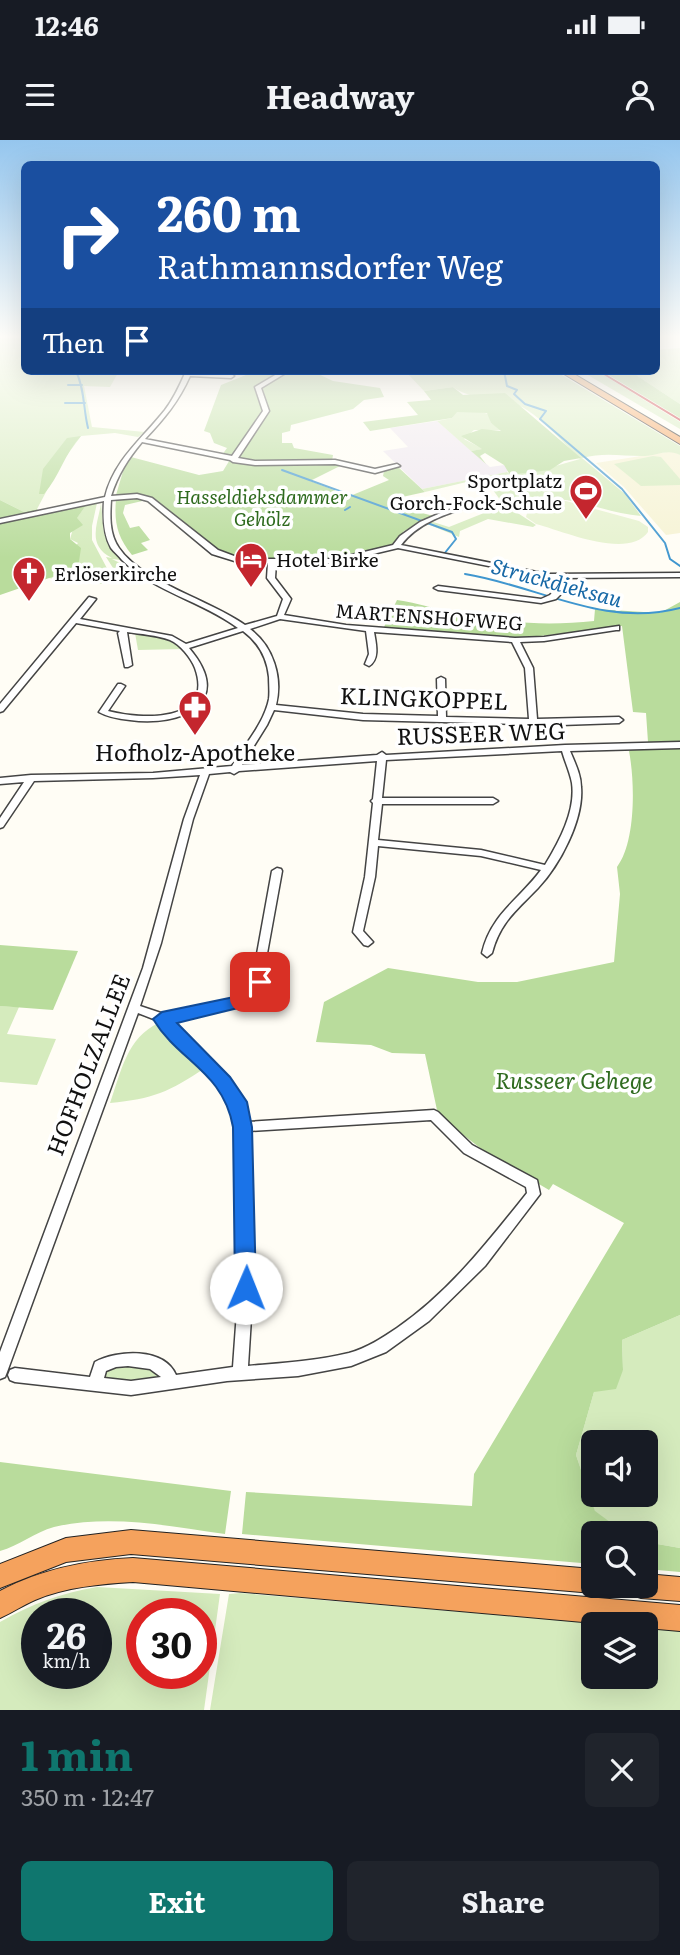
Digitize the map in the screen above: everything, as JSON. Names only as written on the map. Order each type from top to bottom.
[{"type":"highway","points":[[630,411],[680,441]]},
{"type":"highway","points":[[641,411],[680,434]]},
{"type":"highway","points":[[0,1576],[66,1550],[131,1542],[581,1580]]},
{"type":"highway","points":[[0,1605],[41,1585],[70,1576],[133,1570],[680,1618]]},
{"type":"highway","points":[[658,1587],[680,1589]]},
{"type":"street","points":[[168,411],[118,464],[109,498],[106,520],[108,531],[127,559],[147,576],[222,612],[260,643],[270,662],[274,684],[271,707],[235,769]]},
{"type":"street","points":[[233,460],[266,411]]},
{"type":"street","points":[[142,440],[233,460],[271,464],[335,462],[375,471],[397,466]]},
{"type":"street","points":[[0,521],[109,498],[145,497],[217,554],[241,561],[272,563],[346,559],[395,547],[547,576],[680,575]]},
{"type":"street","points":[[395,547],[404,533],[425,521],[481,501]]},
{"type":"street","points":[[272,563],[271,578],[287,599],[280,617]]},
{"type":"street","points":[[447,579],[435,590],[527,601],[554,597],[565,584],[547,576]]},
{"type":"street","points":[[0,709],[92,599]]},
{"type":"street","name":"MARTENSHOFWEG","points":[[185,647],[280,617],[370,628],[515,640],[544,639],[617,628]]},
{"type":"street","points":[[75,620],[169,637],[185,647],[199,669],[203,685],[200,699],[189,710],[170,718],[152,720],[103,712],[121,686]]},
{"type":"street","points":[[369,664],[373,654],[370,628]]},
{"type":"street","points":[[125,629],[122,634],[128,665]]},
{"type":"street","points":[[515,640],[528,668],[533,720]]},
{"type":"street","points":[[441,679],[442,718]]},
{"type":"street","name":"KLINGKOPPEL","points":[[271,707],[363,717],[619,720]]},
{"type":"street","name":"RUSSEER WEG","points":[[204,772],[382,755],[680,745]]},
{"type":"street","points":[[487,953],[490,934],[503,916],[549,869],[563,841],[577,793],[565,748]]},
{"type":"street","points":[[368,942],[358,928],[368,887],[382,755]]},
{"type":"street","points":[[0,781],[204,772]]},
{"type":"street","name":"HOFHOLZALLEE","points":[[7,1374],[42,1249],[134,1008],[158,937],[186,827],[204,772]]},
{"type":"street","points":[[0,825],[31,778]]},
{"type":"street","points":[[376,801],[493,801]]},
{"type":"street","points":[[373,843],[481,853],[549,869]]},
{"type":"street","points":[[162,1019],[235,1003],[256,989],[277,871]]},
{"type":"street","points":[[134,1008],[149,1011],[162,1019],[228,1087],[237,1102],[242,1127],[247,1270],[240,1373]]},
{"type":"street","points":[[7,1374],[131,1388],[240,1373],[298,1369],[343,1360],[382,1347],[443,1300],[480,1262],[527,1205],[534,1189],[527,1181],[468,1149],[434,1115],[242,1127]]},
{"type":"street","points":[[94,1385],[100,1367],[110,1361],[160,1364],[169,1372],[172,1382]]},
{"type":"shaded area","points":[[437,421],[490,467],[504,465],[509,468],[507,472],[422,489],[383,451],[408,447],[390,428]]},
{"type":"shaded area","points":[[673,451],[680,455],[680,533],[666,535],[624,487],[596,463]]},
{"type":"green space","points":[[0,411],[89,411],[92,427],[145,432],[138,437],[115,433],[81,436],[62,462],[37,509],[24,512],[0,500]]},
{"type":"green space","name":"Hasseldieksdammer Gehölz","points":[[211,411],[344,411],[291,425],[290,431],[282,433],[282,443],[292,443],[294,448],[333,455],[332,461],[340,466],[310,481],[350,496],[389,480],[383,476],[384,471],[398,467],[425,492],[393,499],[393,506],[434,516],[404,531],[392,546],[378,551],[294,562],[293,558],[284,558],[285,562],[242,559],[222,554],[151,499],[125,505],[123,513],[130,528],[139,526],[150,540],[141,543],[148,550],[132,555],[118,529],[116,499],[140,496],[116,495],[124,468],[131,457],[199,475],[223,471],[231,458],[222,455],[227,448],[214,443],[210,433],[204,431]]},
{"type":"green space","points":[[415,411],[526,411],[581,458],[564,461],[550,470],[510,475],[504,465],[485,453],[480,456],[486,464],[471,451],[482,449],[461,436],[482,429],[501,431],[491,423],[487,413],[457,412],[452,418],[370,431],[363,422],[418,415]]},
{"type":"green space","points":[[529,411],[622,411],[680,446],[680,455],[666,452],[647,456],[605,455],[582,458],[625,494],[641,516],[549,499],[510,508],[536,525],[533,527],[488,519],[460,531],[459,537],[425,523],[430,521],[449,527],[504,505],[490,486],[479,479],[425,492],[422,489],[507,472],[511,475],[538,471],[580,459]]},
{"type":"green space","points":[[650,411],[663,411],[680,422],[680,429]]},
{"type":"green space","points":[[669,411],[680,411],[680,418]]},
{"type":"green space","points":[[456,412],[489,414],[491,423],[502,430],[474,430],[464,439],[483,449],[471,451],[437,421],[452,418]]},
{"type":"green space","points":[[81,436],[44,494],[39,494],[43,469],[67,438]]},
{"type":"green space","points":[[653,456],[661,457],[680,479],[680,485],[641,486],[614,464]]},
{"type":"green space","name":"Sportplatz Gorch-Fock-Schule","points":[[548,499],[566,501],[639,521],[648,527],[648,532],[639,540],[626,544],[611,544],[536,524],[526,517],[529,506]]},
{"type":"green space","points":[[0,500],[24,512],[37,509],[40,513],[87,504],[77,518],[83,525],[70,533],[70,539],[81,548],[78,568],[0,595]]},
{"type":"green space","points":[[97,503],[92,540],[110,574],[102,584],[48,578],[78,543],[70,539],[76,519],[87,504]]},
{"type":"green space","points":[[101,503],[104,534],[121,560],[112,559],[120,563],[115,571],[106,557],[112,558],[104,553],[96,540]]},
{"type":"green space","points":[[397,600],[472,617],[542,623],[594,621],[595,609],[660,613],[680,602],[680,741],[648,742],[646,713],[633,712],[622,626],[524,638],[384,627]]},
{"type":"green space","points":[[135,633],[166,639],[183,649],[138,650]]},
{"type":"green space","name":"Russeer Gehege","points":[[680,749],[680,1315],[622,1340],[623,1370],[616,1389],[594,1392],[576,1455],[581,1470],[581,1507],[594,1507],[609,1521],[581,1521],[581,1563],[242,1534],[246,1492],[472,1506],[474,1474],[624,1223],[553,1184],[549,1190],[488,1154],[449,1124],[437,1110],[425,1054],[392,1053],[371,1045],[316,1042],[324,1002],[388,968],[478,982],[517,982],[614,962],[620,894],[617,867],[628,843],[631,827],[632,779],[629,751]]},
{"type":"green space","points":[[0,945],[78,951],[53,1010],[0,1006]]},
{"type":"green space","points":[[0,1006],[19,1007],[7,1034],[56,1039],[37,1085],[0,1082]]},
{"type":"green space","points":[[159,1023],[205,1068],[160,1093],[110,1103],[132,1046],[148,1029]]},
{"type":"green space","points":[[680,1315],[680,1548],[658,1544],[658,1521],[608,1521],[595,1512],[593,1507],[658,1507],[658,1430],[583,1430],[594,1392],[623,1370],[622,1340]]},
{"type":"green space","points":[[151,1365],[164,1376],[139,1383],[102,1382],[107,1366]]},
{"type":"green space","points":[[581,1438],[581,1470],[576,1455]]},
{"type":"green space","points":[[0,1462],[231,1491],[225,1534],[161,1525],[97,1521],[54,1527],[0,1551]]},
{"type":"green space","points":[[658,1544],[680,1548],[680,1572],[658,1570]]},
{"type":"green space","points":[[97,1587],[220,1594],[217,1616],[217,1598],[126,1598],[126,1689],[207,1689],[204,1710],[0,1710],[0,1622],[21,1612],[21,1689],[112,1689],[112,1598],[53,1598]]},
{"type":"green space","points":[[229,1594],[581,1622],[581,1689],[658,1689],[658,1629],[680,1631],[680,1710],[210,1710],[213,1689],[217,1689],[217,1667]]},
{"type":"waterway","name":"Struckdieksau","points":[[85,411],[88,428]]},
{"type":"waterway","points":[[546,411],[540,419],[622,489],[665,543],[670,559],[680,566]]},
{"type":"waterway","name":"Struckdieksau","points":[[282,470],[452,532],[456,539],[444,554]]},
{"type":"waterway","points":[[345,510],[350,507]]},
{"type":"waterway","name":"Struckdieksau","points":[[465,574],[598,609],[652,613],[680,608]]},
{"type":"railway","points":[[666,411],[680,420]]},
{"type":"place","name":"Sportplatz Gorch-Fock-Schule","points":[[586,521]]},
{"type":"place","name":"Hotel Birke","points":[[251,589]]},
{"type":"place","name":"Erlöserkirche","points":[[29,603]]},
{"type":"place","name":"Hofholz-Apotheke","points":[[195,737]]},
{"type":"route","points":[[246,1288],[247,1237],[242,1119],[237,1102],[223,1082],[162,1019],[240,1002],[250,995],[260,982]]}]
